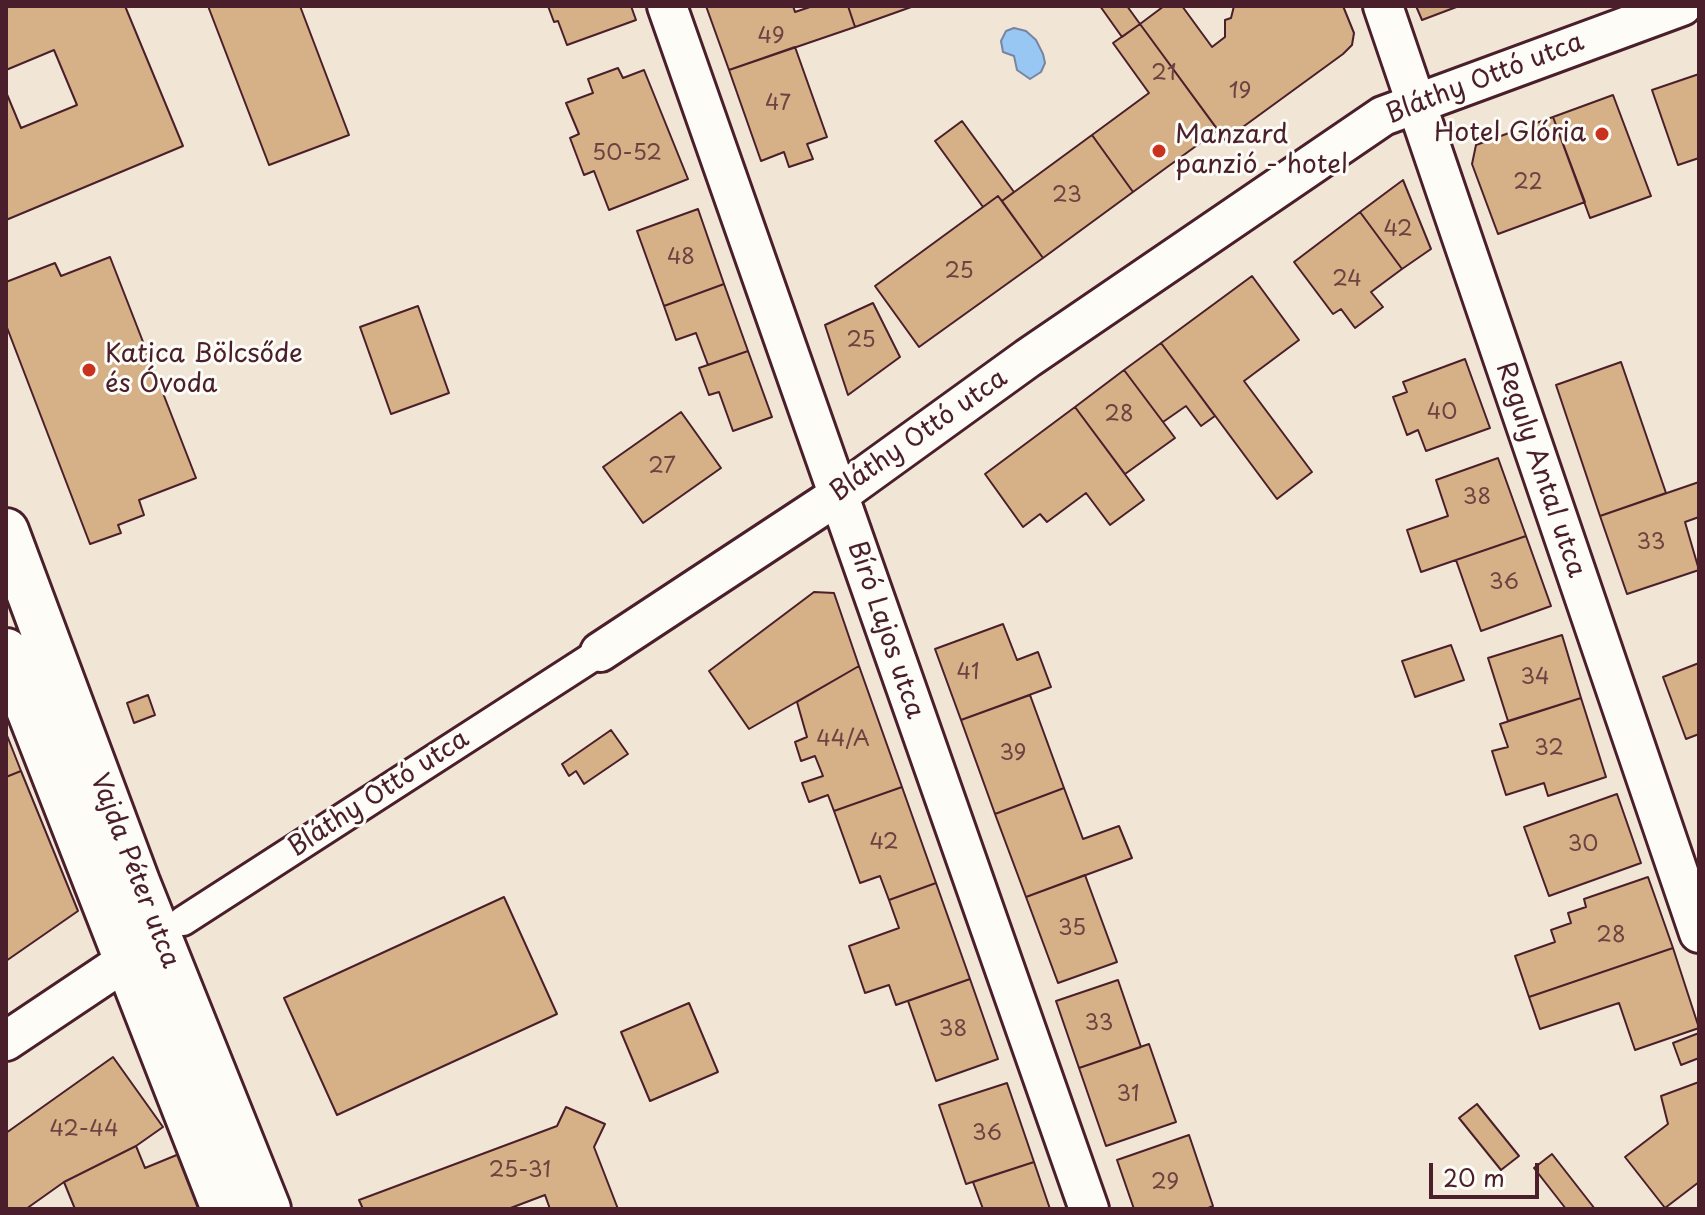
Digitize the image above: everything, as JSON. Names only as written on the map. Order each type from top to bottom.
[{"type":"street","name":"Bíró Lajos utca","points":[[667,6],[1089,1209]]},
{"type":"street","name":"Reguly Antal utca","points":[[1383,6],[1699,933]]},
{"type":"street","name":"Bláthy Ottó utca","points":[[6,1041],[837,496],[1028,358],[1383,116],[1682,6]]},
{"type":"street","name":"Vajda Péter utca","points":[[6,531],[157,940],[268,1209]]},
{"type":"street","name":"Vajda Péter utca","points":[[6,651],[157,940],[224,1209]]},
{"type":"water","points":[[1014,28],[1026,31],[1036,40],[1043,54],[1045,63],[1041,72],[1030,79],[1017,70],[1014,56],[1003,52],[1001,41],[1006,31]]},
{"type":"building","points":[[6,6],[125,6],[183,146],[6,220],[6,92],[21,128],[77,105],[54,50],[6,70]]},
{"type":"building","points":[[208,6],[300,6],[349,135],[269,165]]},
{"type":"building","points":[[548,6],[631,6],[636,20],[567,45],[558,21],[554,22]]},
{"type":"building","points":[[706,6],[793,6],[795,12],[813,6],[848,6],[855,27],[729,70]]},
{"type":"building","points":[[848,6],[914,6],[855,27]]},
{"type":"building","points":[[1100,6],[1127,6],[1140,24],[1122,37]]},
{"type":"building","points":[[1164,6],[1182,6],[1212,47],[1225,37],[1225,20],[1231,18],[1234,6],[1343,6],[1354,33],[1352,45],[1225,140],[1140,24]]},
{"type":"building","points":[[1416,6],[1459,6],[1422,20]]},
{"type":"building","points":[[1140,24],[1218,130],[1133,192],[1092,135],[1149,93],[1113,43]]},
{"type":"building","points":[[795,47],[827,137],[807,144],[813,159],[789,167],[784,152],[761,161],[729,70]]},
{"type":"building","points":[[618,68],[623,78],[644,70],[688,179],[609,210],[594,171],[584,175],[570,138],[579,134],[566,103],[593,93],[588,79]]},
{"type":"building","points":[[1699,74],[1699,158],[1678,165],[1652,90]]},
{"type":"building","points":[[1613,95],[1651,196],[1590,218],[1553,117]]},
{"type":"building","points":[[1553,117],[1585,202],[1498,234],[1472,164],[1476,145]]},
{"type":"building","points":[[962,121],[1014,192],[1002,201],[998,196],[983,207],[935,141]]},
{"type":"building","points":[[1092,135],[1133,192],[1043,258],[1002,201]]},
{"type":"building","points":[[1403,180],[1431,249],[1402,269],[1360,212]]},
{"type":"building","points":[[998,196],[1043,258],[919,347],[875,286]]},
{"type":"building","points":[[698,209],[724,284],[664,306],[637,231]]},
{"type":"building","points":[[1360,212],[1402,269],[1371,292],[1383,307],[1355,328],[1341,309],[1333,314],[1294,262]]},
{"type":"building","name":"Katica Bölcsőde és Óvoda","points":[[110,257],[196,478],[139,500],[144,515],[118,525],[121,533],[90,544],[6,325],[6,282],[55,263],[61,276]]},
{"type":"building","points":[[1252,276],[1299,340],[1244,381],[1312,472],[1277,499],[1161,343]]},
{"type":"building","points":[[724,284],[748,351],[708,365],[696,333],[676,340],[664,306]]},
{"type":"building","points":[[873,303],[900,357],[848,395],[825,325]]},
{"type":"building","points":[[418,306],[449,393],[391,414],[360,327]]},
{"type":"building","points":[[1161,343],[1215,416],[1201,426],[1186,406],[1163,422],[1124,370]]},
{"type":"building","points":[[748,351],[772,417],[733,431],[719,392],[709,395],[699,368]]},
{"type":"building","points":[[1465,359],[1490,428],[1426,451],[1418,430],[1407,435],[1393,397],[1407,392],[1403,382]]},
{"type":"building","points":[[1621,362],[1666,493],[1600,516],[1556,385]]},
{"type":"building","points":[[1124,370],[1175,438],[1125,474],[1075,407]]},
{"type":"building","points":[[1075,407],[1144,500],[1110,525],[1086,493],[1047,522],[1040,514],[1023,527],[985,474]]},
{"type":"building","points":[[681,412],[721,468],[643,523],[603,467]]},
{"type":"building","points":[[1498,458],[1526,536],[1421,572],[1407,530],[1448,516],[1436,480]]},
{"type":"building","points":[[1699,482],[1699,517],[1685,522],[1699,570],[1627,594],[1600,516]]},
{"type":"building","points":[[1526,536],[1551,606],[1481,631],[1456,560]]},
{"type":"building","points":[[814,592],[834,593],[859,666],[749,729],[709,671]]},
{"type":"building","points":[[1003,624],[1017,660],[1038,652],[1051,687],[961,720],[935,649]]},
{"type":"building","points":[[1562,635],[1581,698],[1508,721],[1488,658]]},
{"type":"building","points":[[1451,645],[1464,680],[1415,697],[1402,661]]},
{"type":"building","points":[[1699,663],[1699,734],[1686,739],[1663,677]]},
{"type":"building","points":[[859,666],[902,787],[834,811],[828,795],[809,802],[802,783],[823,776],[815,756],[801,761],[795,742],[807,737],[797,702]]},
{"type":"building","points":[[148,695],[155,715],[134,723],[127,703]]},
{"type":"building","points":[[1030,695],[1064,788],[995,814],[961,720]]},
{"type":"building","points":[[1581,698],[1606,777],[1548,796],[1544,783],[1506,795],[1492,751],[1508,747],[1500,724]]},
{"type":"building","points":[[611,730],[628,754],[584,784],[576,771],[569,776],[562,764]]},
{"type":"building","points":[[6,733],[21,771],[6,777]]},
{"type":"building","points":[[21,771],[78,911],[6,961],[6,777]]},
{"type":"building","points":[[902,787],[936,883],[889,900],[880,876],[860,883],[834,811]]},
{"type":"building","points":[[1064,788],[1083,839],[1119,826],[1132,858],[1026,897],[995,814]]},
{"type":"building","points":[[1617,794],[1641,863],[1549,896],[1524,827]]},
{"type":"building","points":[[1085,875],[1117,962],[1058,983],[1026,897]]},
{"type":"building","points":[[1648,877],[1673,948],[1529,997],[1515,956],[1555,942],[1551,930],[1571,923],[1568,913],[1586,907],[1584,899]]},
{"type":"building","points":[[936,883],[970,979],[896,1005],[889,985],[865,993],[849,946],[899,928],[889,900]]},
{"type":"building","points":[[504,897],[557,1014],[337,1115],[284,998]]},
{"type":"building","points":[[1673,948],[1699,1028],[1635,1050],[1619,1003],[1540,1029],[1529,997]]},
{"type":"building","points":[[970,979],[998,1059],[936,1081],[908,1001]]},
{"type":"building","points":[[1118,980],[1141,1047],[1079,1068],[1056,1001]]},
{"type":"building","points":[[689,1003],[718,1072],[650,1101],[621,1032]]},
{"type":"building","points":[[1699,1033],[1699,1058],[1681,1065],[1673,1043]]},
{"type":"building","points":[[1149,1044],[1176,1122],[1106,1146],[1079,1068]]},
{"type":"building","points":[[113,1057],[163,1127],[136,1146],[64,1182],[26,1209],[6,1209],[6,1133]]},
{"type":"building","points":[[1699,1082],[1699,1182],[1665,1208],[1625,1157],[1668,1124],[1661,1096]]},
{"type":"building","points":[[1007,1083],[1034,1162],[966,1184],[939,1105]]},
{"type":"building","points":[[1477,1104],[1519,1156],[1501,1170],[1459,1118]]},
{"type":"building","points":[[566,1107],[605,1124],[594,1147],[618,1209],[550,1209],[545,1195],[508,1209],[363,1209],[359,1200],[557,1126]]},
{"type":"building","points":[[1189,1135],[1213,1206],[1206,1209],[1134,1209],[1117,1160]]},
{"type":"building","points":[[136,1146],[145,1168],[184,1152],[208,1209],[75,1209],[64,1182]]},
{"type":"building","points":[[1552,1154],[1595,1209],[1566,1209],[1534,1168]]},
{"type":"building","points":[[1034,1162],[1050,1209],[983,1209],[973,1182]]},
{"type":"place","name":"Hotel Glória","points":[[1602,134]]},
{"type":"place","name":"Manzard panzió - hotel","points":[[1159,151]]},
{"type":"place","name":"Katica Bölcsőde és Óvoda","points":[[89,370]]}]
